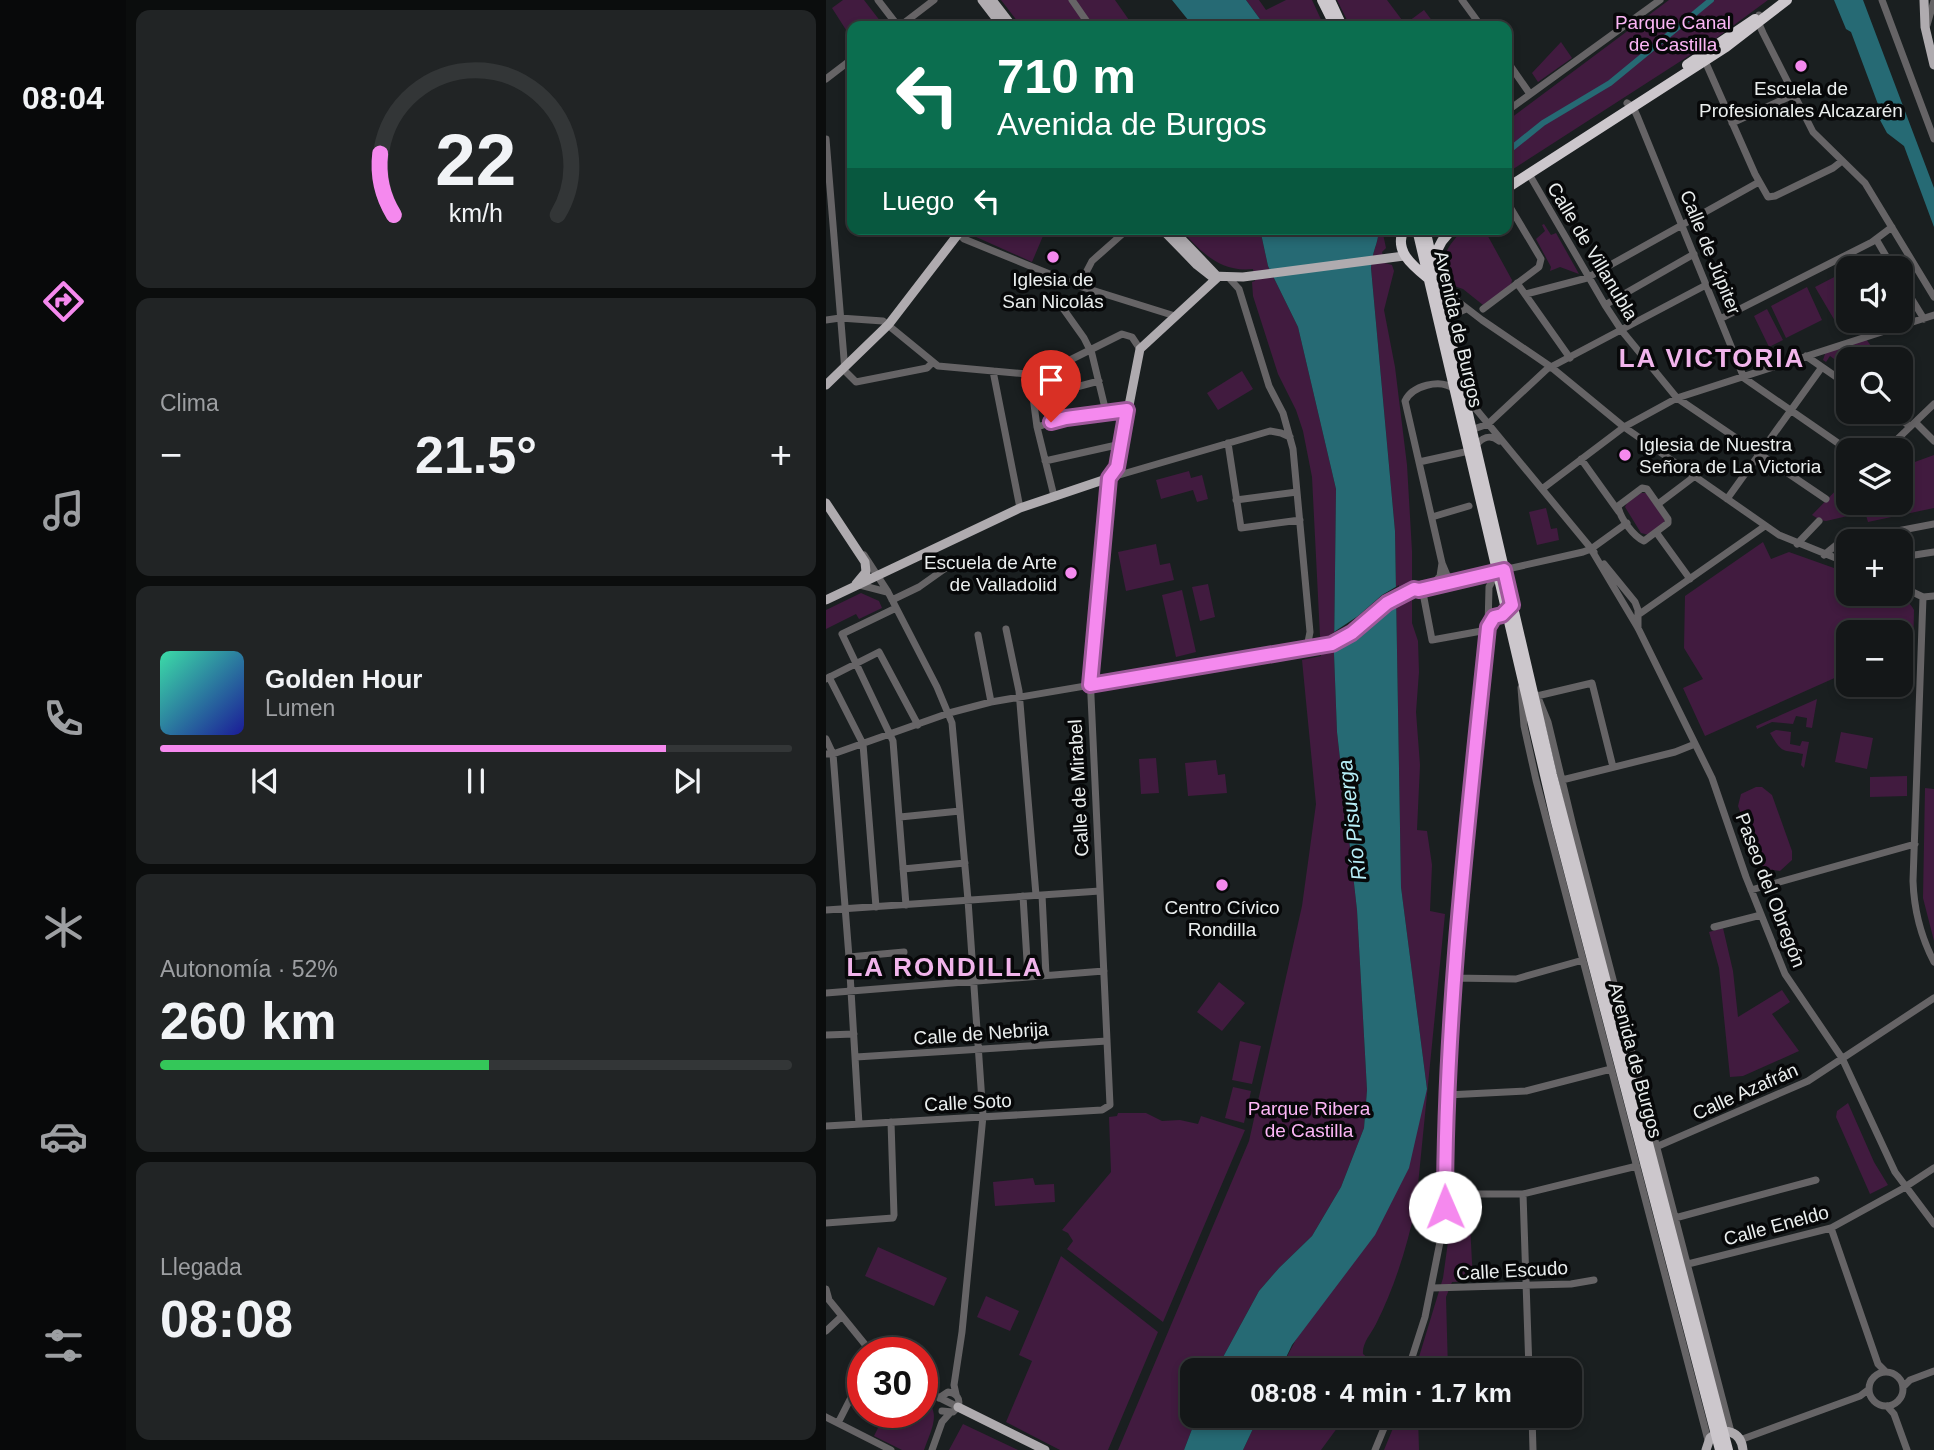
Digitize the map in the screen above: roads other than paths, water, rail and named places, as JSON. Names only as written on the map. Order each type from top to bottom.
[{"type":"highway","points":[[1322,0],[1332,21]]},
{"type":"highway","points":[[1330,0],[1340,21]]},
{"type":"highway","points":[[1512,185],[1759,20],[1777,0]]},
{"type":"highway","points":[[1512,177],[1705,61],[1787,0]]},
{"type":"highway","points":[[1402,235],[1399,243],[1407,258],[1435,281]]},
{"type":"highway","name":"Avenida de Burgos","points":[[1419,235],[1435,281],[1448,343],[1465,397],[1521,677],[1661,1195],[1680,1269],[1690,1340],[1713,1441],[1720,1450]]},
{"type":"highway","name":"Avenida de Burgos","points":[[1425,235],[1428,261]]},
{"type":"highway","points":[[1407,258],[1428,261],[1447,235]]},
{"type":"highway","name":"Avenida de Burgos","points":[[1448,343],[1454,390],[1473,437]]},
{"type":"highway","name":"Avenida de Burgos","points":[[1509,608],[1557,778],[1568,853]]},
{"type":"highway","name":"Avenida de Burgos","points":[[1574,876],[1589,948],[1632,1112],[1680,1269]]},
{"type":"highway","name":"Avenida de Burgos","points":[[1682,1291],[1713,1441],[1728,1450]]},
{"type":"main road","points":[[982,0],[998,21]]},
{"type":"main road","points":[[992,0],[1008,21]]},
{"type":"main road","points":[[1924,0],[1926,33],[1934,65]]},
{"type":"main road","points":[[826,385],[889,324],[958,235]]},
{"type":"main road","points":[[1168,235],[1197,265],[1217,278],[1254,276],[1386,258],[1407,258]]},
{"type":"main road","points":[[1178,235],[1213,269],[1217,278]]},
{"type":"main road","points":[[1140,349],[1217,278]]},
{"type":"main road","name":"Calle de Mirabel","points":[[1109,478],[1117,467],[1140,349]]},
{"type":"main road","points":[[826,600],[1020,508],[1109,478]]},
{"type":"main road","points":[[826,501],[865,562],[867,569],[856,586]]},
{"type":"main road","points":[[950,1408],[1045,1450]]},
{"type":"main road","points":[[1713,1441],[1740,1440],[1743,1450]]},
{"type":"street","points":[[877,0],[895,21]]},
{"type":"street","points":[[906,21],[934,0]]},
{"type":"street","points":[[1072,0],[1087,21]]},
{"type":"street","points":[[1462,0],[1477,21]]},
{"type":"street","points":[[1512,107],[1660,0]]},
{"type":"street","points":[[1882,0],[1934,139]]},
{"type":"street","points":[[1926,33],[1934,1]]},
{"type":"street","points":[[1759,20],[1813,132],[1865,183],[1934,297]]},
{"type":"street","points":[[1705,61],[1768,197],[1833,168],[1842,161]]},
{"type":"street","points":[[826,79],[847,63]]},
{"type":"street","points":[[1512,68],[1530,94]]},
{"type":"street","points":[[1732,123],[1793,95]]},
{"type":"street","name":"Calle de Júpiter","points":[[1630,105],[1683,224],[1744,377]]},
{"type":"street","points":[[826,139],[828,193],[844,368],[847,375],[856,382],[927,368],[932,362]]},
{"type":"street","name":"Calle de Villanubla","points":[[1529,174],[1587,278],[1622,331],[1677,398],[1826,499]]},
{"type":"street","points":[[1526,294],[1587,278],[1759,182]]},
{"type":"street","points":[[1435,281],[1472,308],[1483,309],[1539,267],[1541,259],[1512,210]]},
{"type":"street","points":[[1720,319],[1876,239],[1892,227]]},
{"type":"street","points":[[962,235],[964,239],[1079,286],[1175,316]]},
{"type":"street","points":[[1079,286],[1092,261],[1121,235]]},
{"type":"street","points":[[1876,239],[1886,256]]},
{"type":"street","points":[[1605,305],[1693,254]]},
{"type":"street","points":[[826,277],[836,276]]},
{"type":"street","points":[[1229,278],[1239,289],[1269,386],[1283,413],[1290,437],[1310,632],[1308,642],[1299,650]]},
{"type":"street","points":[[1435,281],[1466,309],[1551,367],[1624,427],[1765,526],[1797,544],[1836,559]]},
{"type":"street","points":[[1517,283],[1570,358]]},
{"type":"street","points":[[1419,462],[1473,437],[1551,367],[1706,285]]},
{"type":"street","points":[[1913,301],[1924,319]]},
{"type":"street","points":[[1062,307],[1090,350],[1106,412]]},
{"type":"street","points":[[1442,383],[1446,370],[1450,316],[1466,309]]},
{"type":"street","points":[[1482,320],[1483,309]]},
{"type":"street","points":[[1542,489],[1624,427],[1677,398],[1934,315]]},
{"type":"street","points":[[826,320],[879,320],[889,324],[938,366],[1030,374],[1050,370],[1126,334],[1135,339],[1140,349]]},
{"type":"street","points":[[1806,356],[1836,377]]},
{"type":"street","points":[[1449,364],[1473,437]]},
{"type":"street","points":[[1727,499],[1822,367]]},
{"type":"street","points":[[993,371],[1020,508]]},
{"type":"street","points":[[1030,374],[1037,427],[1054,496]]},
{"type":"street","points":[[1744,377],[1836,442]]},
{"type":"street","points":[[1050,394],[1099,381]]},
{"type":"street","points":[[1453,581],[1442,563],[1405,401],[1416,389],[1442,383],[1454,390]]},
{"type":"street","points":[[1465,397],[1624,586],[1635,602],[1638,628]]},
{"type":"street","points":[[1898,438],[1934,404]]},
{"type":"street","points":[[1037,427],[1066,418],[1127,410]]},
{"type":"street","points":[[1109,478],[1270,431],[1279,423],[1283,413]]},
{"type":"street","points":[[1913,424],[1934,441]]},
{"type":"street","points":[[1270,431],[1290,437]]},
{"type":"street","points":[[1473,437],[1494,437],[1508,448]]},
{"type":"street","points":[[1228,443],[1241,528],[1300,520]]},
{"type":"street","points":[[1045,461],[1121,444]]},
{"type":"street","points":[[1581,459],[1619,512],[1627,523],[1641,541],[1668,522],[1647,489],[1642,488],[1619,503],[1619,512]]},
{"type":"street","points":[[1658,504],[1695,476]]},
{"type":"street","name":"Calle de Mirabel","points":[[1109,478],[1090,685],[1110,1105]]},
{"type":"street","points":[[1236,500],[1297,492]]},
{"type":"street","points":[[826,501],[888,592],[949,713],[960,811],[983,1116],[962,1332],[952,1390],[959,1400],[950,1408],[932,1450]]},
{"type":"street","points":[[1432,517],[1469,506]]},
{"type":"street","points":[[1797,544],[1819,521]]},
{"type":"street","points":[[1414,589],[1591,549],[1627,523]]},
{"type":"street","points":[[1824,555],[1840,542],[1934,524]]},
{"type":"street","points":[[1638,615],[1765,526]]},
{"type":"street","points":[[1656,532],[1690,579]]},
{"type":"street","name":"Paseo del Obregón","points":[[1591,549],[1638,628],[1712,778],[1751,890],[1785,974],[1842,1058],[1886,1155],[1905,1186],[1934,1224]]},
{"type":"street","points":[[1913,555],[1934,552]]},
{"type":"street","points":[[865,562],[878,577]]},
{"type":"street","points":[[830,754],[949,713],[991,702],[1338,642],[1387,603],[1418,585],[1435,582],[1440,576],[1442,563]]},
{"type":"street","points":[[906,905],[893,741],[842,634],[894,604],[950,565]]},
{"type":"street","points":[[1489,587],[1501,571]]},
{"type":"street","points":[[1412,1358],[1432,1288],[1443,1227],[1453,978],[1491,613],[1489,587],[1484,579],[1476,576]]},
{"type":"street","points":[[856,586],[888,592]]},
{"type":"street","points":[[1913,592],[1923,597],[1934,596]]},
{"type":"street","points":[[1423,593],[1432,640],[1488,629]]},
{"type":"street","points":[[1923,597],[1913,881],[1916,910],[1924,942],[1934,962]]},
{"type":"street","points":[[1621,600],[1629,610],[1638,615]]},
{"type":"street","points":[[1491,613],[1509,608]]},
{"type":"street","points":[[1006,629],[1019,697],[1046,975]]},
{"type":"street","points":[[1310,632],[1318,647]]},
{"type":"street","points":[[978,635],[991,702]]},
{"type":"street","points":[[876,907],[863,744],[827,678],[879,652],[918,725]]},
{"type":"street","name":"Avenida de Burgos","points":[[1521,677],[1524,726],[1539,793],[1692,1377],[1713,1441]]},
{"type":"street","points":[[1537,696],[1592,683],[1613,767]]},
{"type":"street","name":"Avenida de Burgos","points":[[1531,684],[1548,722],[1557,778],[1573,826],[1685,1256],[1684,1266],[1680,1269],[1707,1339],[1713,1441]]},
{"type":"street","points":[[826,739],[830,754],[846,909],[859,1124]]},
{"type":"street","points":[[1557,778],[1675,752],[1695,744]]},
{"type":"street","points":[[1539,793],[1558,851],[1568,853],[1575,847],[1573,826]]},
{"type":"street","points":[[900,817],[960,811]]},
{"type":"street","points":[[1751,890],[1915,844]]},
{"type":"street","points":[[903,869],[965,863]]},
{"type":"street","points":[[1566,895],[1566,882],[1574,876],[1583,879],[1605,948]]},
{"type":"street","points":[[826,910],[1100,891]]},
{"type":"street","points":[[1023,896],[1028,976]]},
{"type":"street","points":[[1714,927],[1761,915]]},
{"type":"street","points":[[1575,928],[1589,948]]},
{"type":"street","points":[[849,957],[904,951]]},
{"type":"street","points":[[1453,978],[1516,979],[1583,960]]},
{"type":"street","points":[[826,993],[1104,971]]},
{"type":"street","name":"Calle Azafrán","points":[[1656,1147],[1808,1081],[1934,998]]},
{"type":"street","points":[[826,1035],[854,1034]]},
{"type":"street","name":"Calle de Nebrija","points":[[856,1057],[1107,1041]]},
{"type":"street","points":[[1630,1075],[1631,1048]]},
{"type":"street","points":[[1447,1096],[1526,1091],[1611,1069]]},
{"type":"street","name":"Calle Soto","points":[[826,1126],[1102,1110],[1110,1105]]},
{"type":"street","points":[[1631,1143],[1632,1112]]},
{"type":"street","points":[[826,1223],[893,1218],[891,1122]]},
{"type":"street","points":[[1445,1195],[1522,1194],[1637,1166]]},
{"type":"street","name":"Calle Eneldo","points":[[1680,1269],[1830,1228],[1934,1168]]},
{"type":"street","points":[[1661,1195],[1676,1221],[1816,1180]]},
{"type":"street","points":[[1522,1194],[1529,1358]]},
{"type":"street","points":[[1652,1223],[1668,1271],[1680,1269]]},
{"type":"street","points":[[1830,1228],[1881,1373]]},
{"type":"street","name":"Calle Escudo","points":[[1432,1288],[1571,1284],[1594,1280]]},
{"type":"street","points":[[826,1289],[828,1301],[859,1337]]},
{"type":"street","points":[[1674,1309],[1673,1295],[1682,1291],[1693,1297],[1707,1339]]},
{"type":"street","points":[[826,1332],[842,1316]]},
{"type":"street","points":[[1690,1340],[1688,1346],[1692,1377]]},
{"type":"street","points":[[1894,1415],[1903,1387],[1910,1380],[1934,1371]]},
{"type":"street","points":[[1896,1403],[1879,1405],[1869,1393],[1870,1381],[1881,1373],[1894,1373],[1903,1387]]},
{"type":"street","points":[[1899,1378],[1910,1380]]},
{"type":"street","points":[[950,1408],[938,1404],[939,1398],[952,1390]]},
{"type":"street","points":[[1740,1440],[1869,1393]]},
{"type":"street","points":[[838,1423],[847,1405]]},
{"type":"street","points":[[1887,1406],[1894,1415],[1907,1450]]},
{"type":"street","points":[[826,1417],[891,1450]]},
{"type":"street","points":[[1375,1450],[1384,1428]]},
{"type":"street","points":[[1532,1428],[1533,1450]]},
{"type":"water","points":[[1172,0],[1246,0],[1261,21],[1189,21]]},
{"type":"water","points":[[1834,0],[1863,0],[1934,188],[1934,227],[1904,146],[1887,133],[1880,120],[1882,115],[1851,32],[1846,29]]},
{"type":"water","name":"Río Pisuerga","points":[[1261,235],[1378,235],[1371,268],[1395,531],[1401,887],[1427,1089],[1409,1168],[1375,1235],[1292,1345],[1286,1358],[1223,1358],[1259,1291],[1312,1236],[1341,1187],[1364,1128],[1367,1090],[1357,910],[1337,732],[1334,654],[1336,489],[1298,327],[1268,266]]},
{"type":"water","points":[[1192,1428],[1253,1428],[1243,1450],[1184,1450]]},
{"type":"waterway","points":[[1512,148],[1543,123],[1610,83],[1711,0]]},
{"type":"place","name":"Escuela de Profesionales Alcazarén","points":[[1801,66]]},
{"type":"place","name":"Iglesia de San Nicolás","points":[[1053,257]]},
{"type":"place","name":"Iglesia de Nuestra Señora de La Victoria","points":[[1625,455]]},
{"type":"place","name":"Escuela de Arte de Valladolid","points":[[1071,573]]},
{"type":"place","name":"Centro Cívico Rondilla","points":[[1222,885]]},
{"type":"district","name":"LA VICTORIA","points":[[1712,358]]},
{"type":"district","name":"LA RONDILLA","points":[[945,967]]},
{"type":"park label","name":"Parque Canal de Castilla","points":[[1673,33]]},
{"type":"park label","name":"Parque Ribera de Castilla","points":[[1309,1119]]}]
